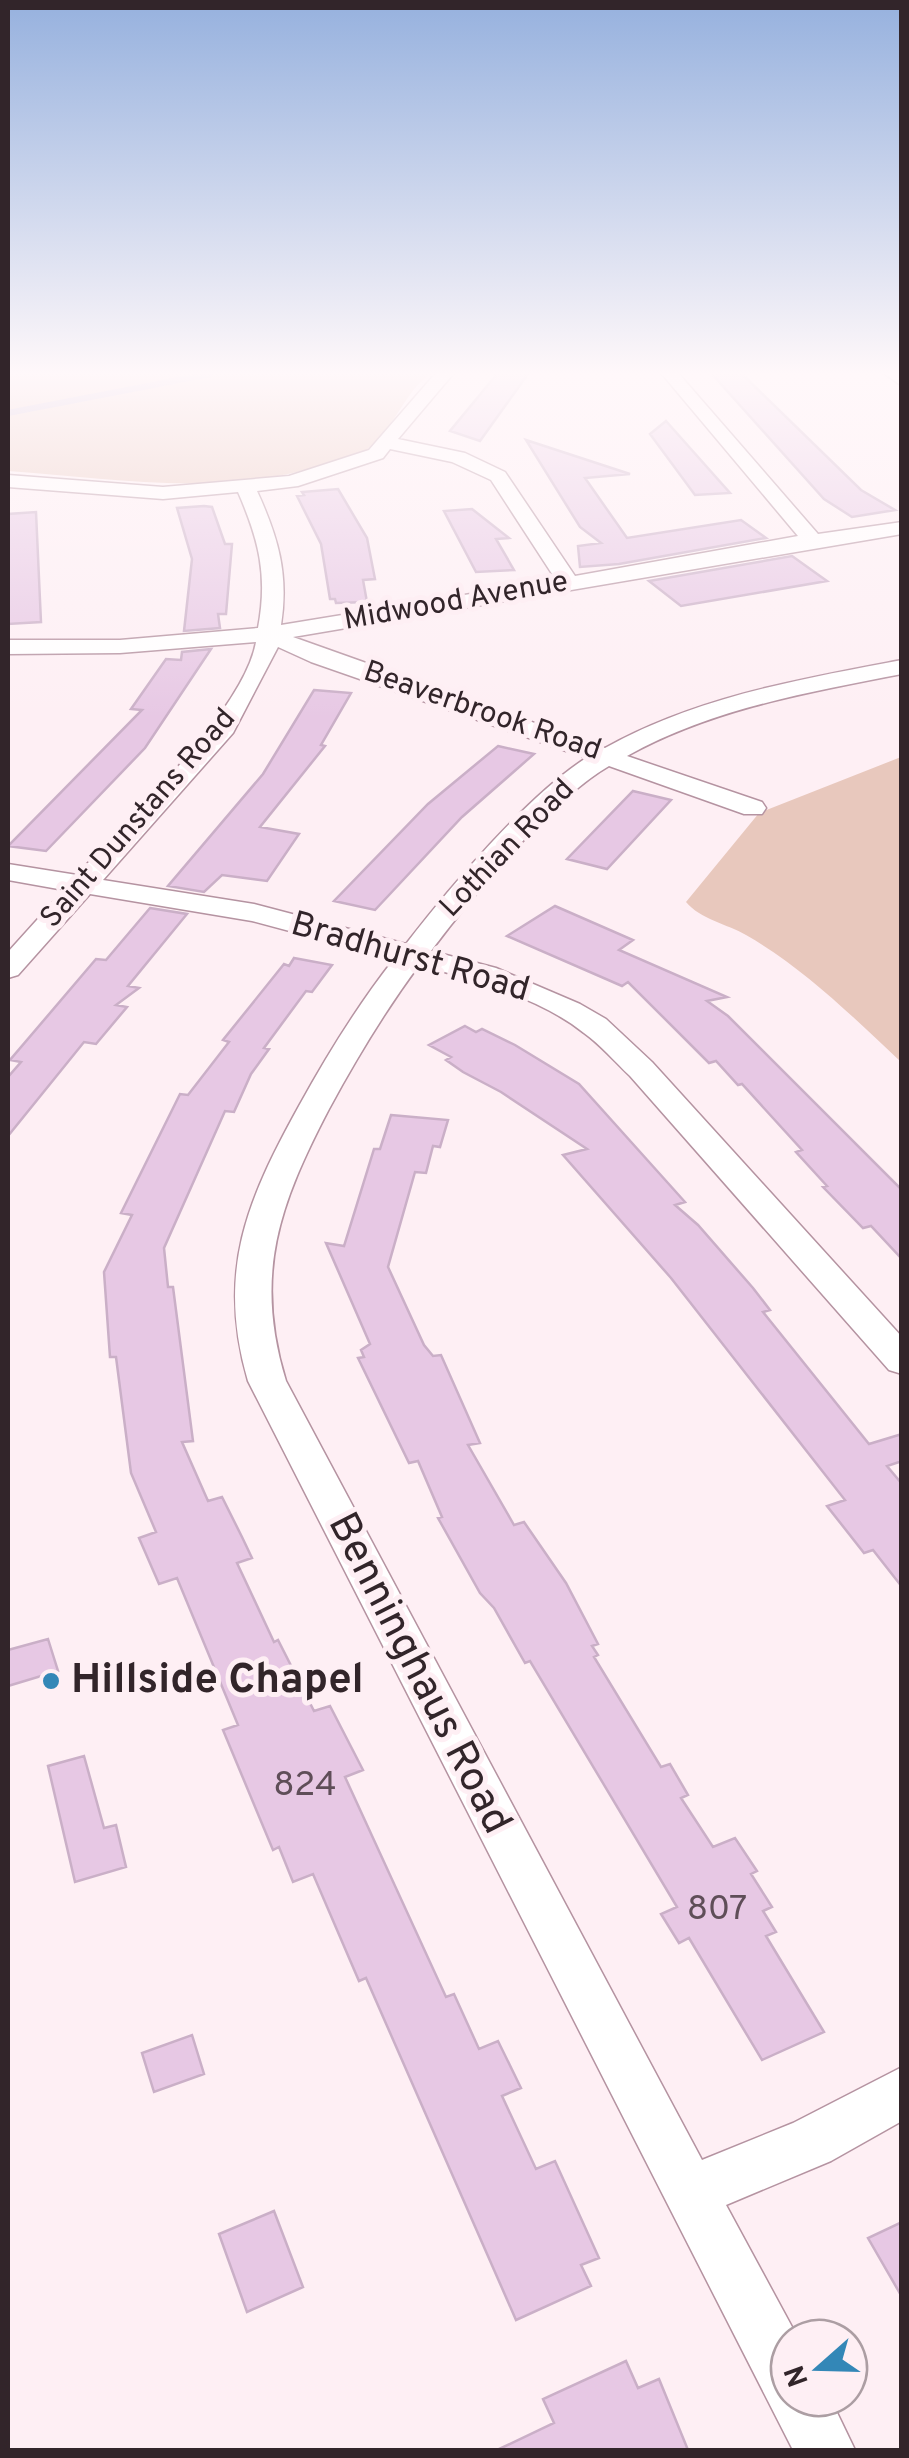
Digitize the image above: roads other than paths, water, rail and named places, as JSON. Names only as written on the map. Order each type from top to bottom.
[{"type":"street","points":[[108,489],[163,493],[234,489]]},
{"type":"street","name":"Saint Dunstans Road","points":[[8,969],[224,728],[265,655],[275,596],[274,565],[267,535],[246,489]]},
{"type":"street","points":[[506,489],[569,583]]},
{"type":"street","points":[[769,489],[815,542]]},
{"type":"street","name":"Midwood Avenue","points":[[8,647],[124,647],[268,634],[815,542],[898,532]]},
{"type":"street","name":"Beaverbrook Road","points":[[268,634],[451,704],[609,755],[753,808]]},
{"type":"street","name":"Lothian Road","points":[[409,954],[498,854],[570,782],[609,755],[728,706],[815,683],[902,667]]},
{"type":"street","name":"Bradhurst Road","points":[[8,872],[254,913],[504,981],[541,995],[595,1026],[641,1069],[902,1361]]},
{"type":"street","name":"Benninghaus Road","points":[[409,954],[327,1081],[273,1185],[252,1278],[251,1320],[257,1352],[267,1381],[480,1796],[769,2342]]},
{"type":"street","points":[[691,2192],[812,2142],[902,2092]]},
{"type":"street","points":[[808,2418],[825,2450]]},
{"type":"place","name":"Hillside Chapel","points":[[51,1681]]}]
